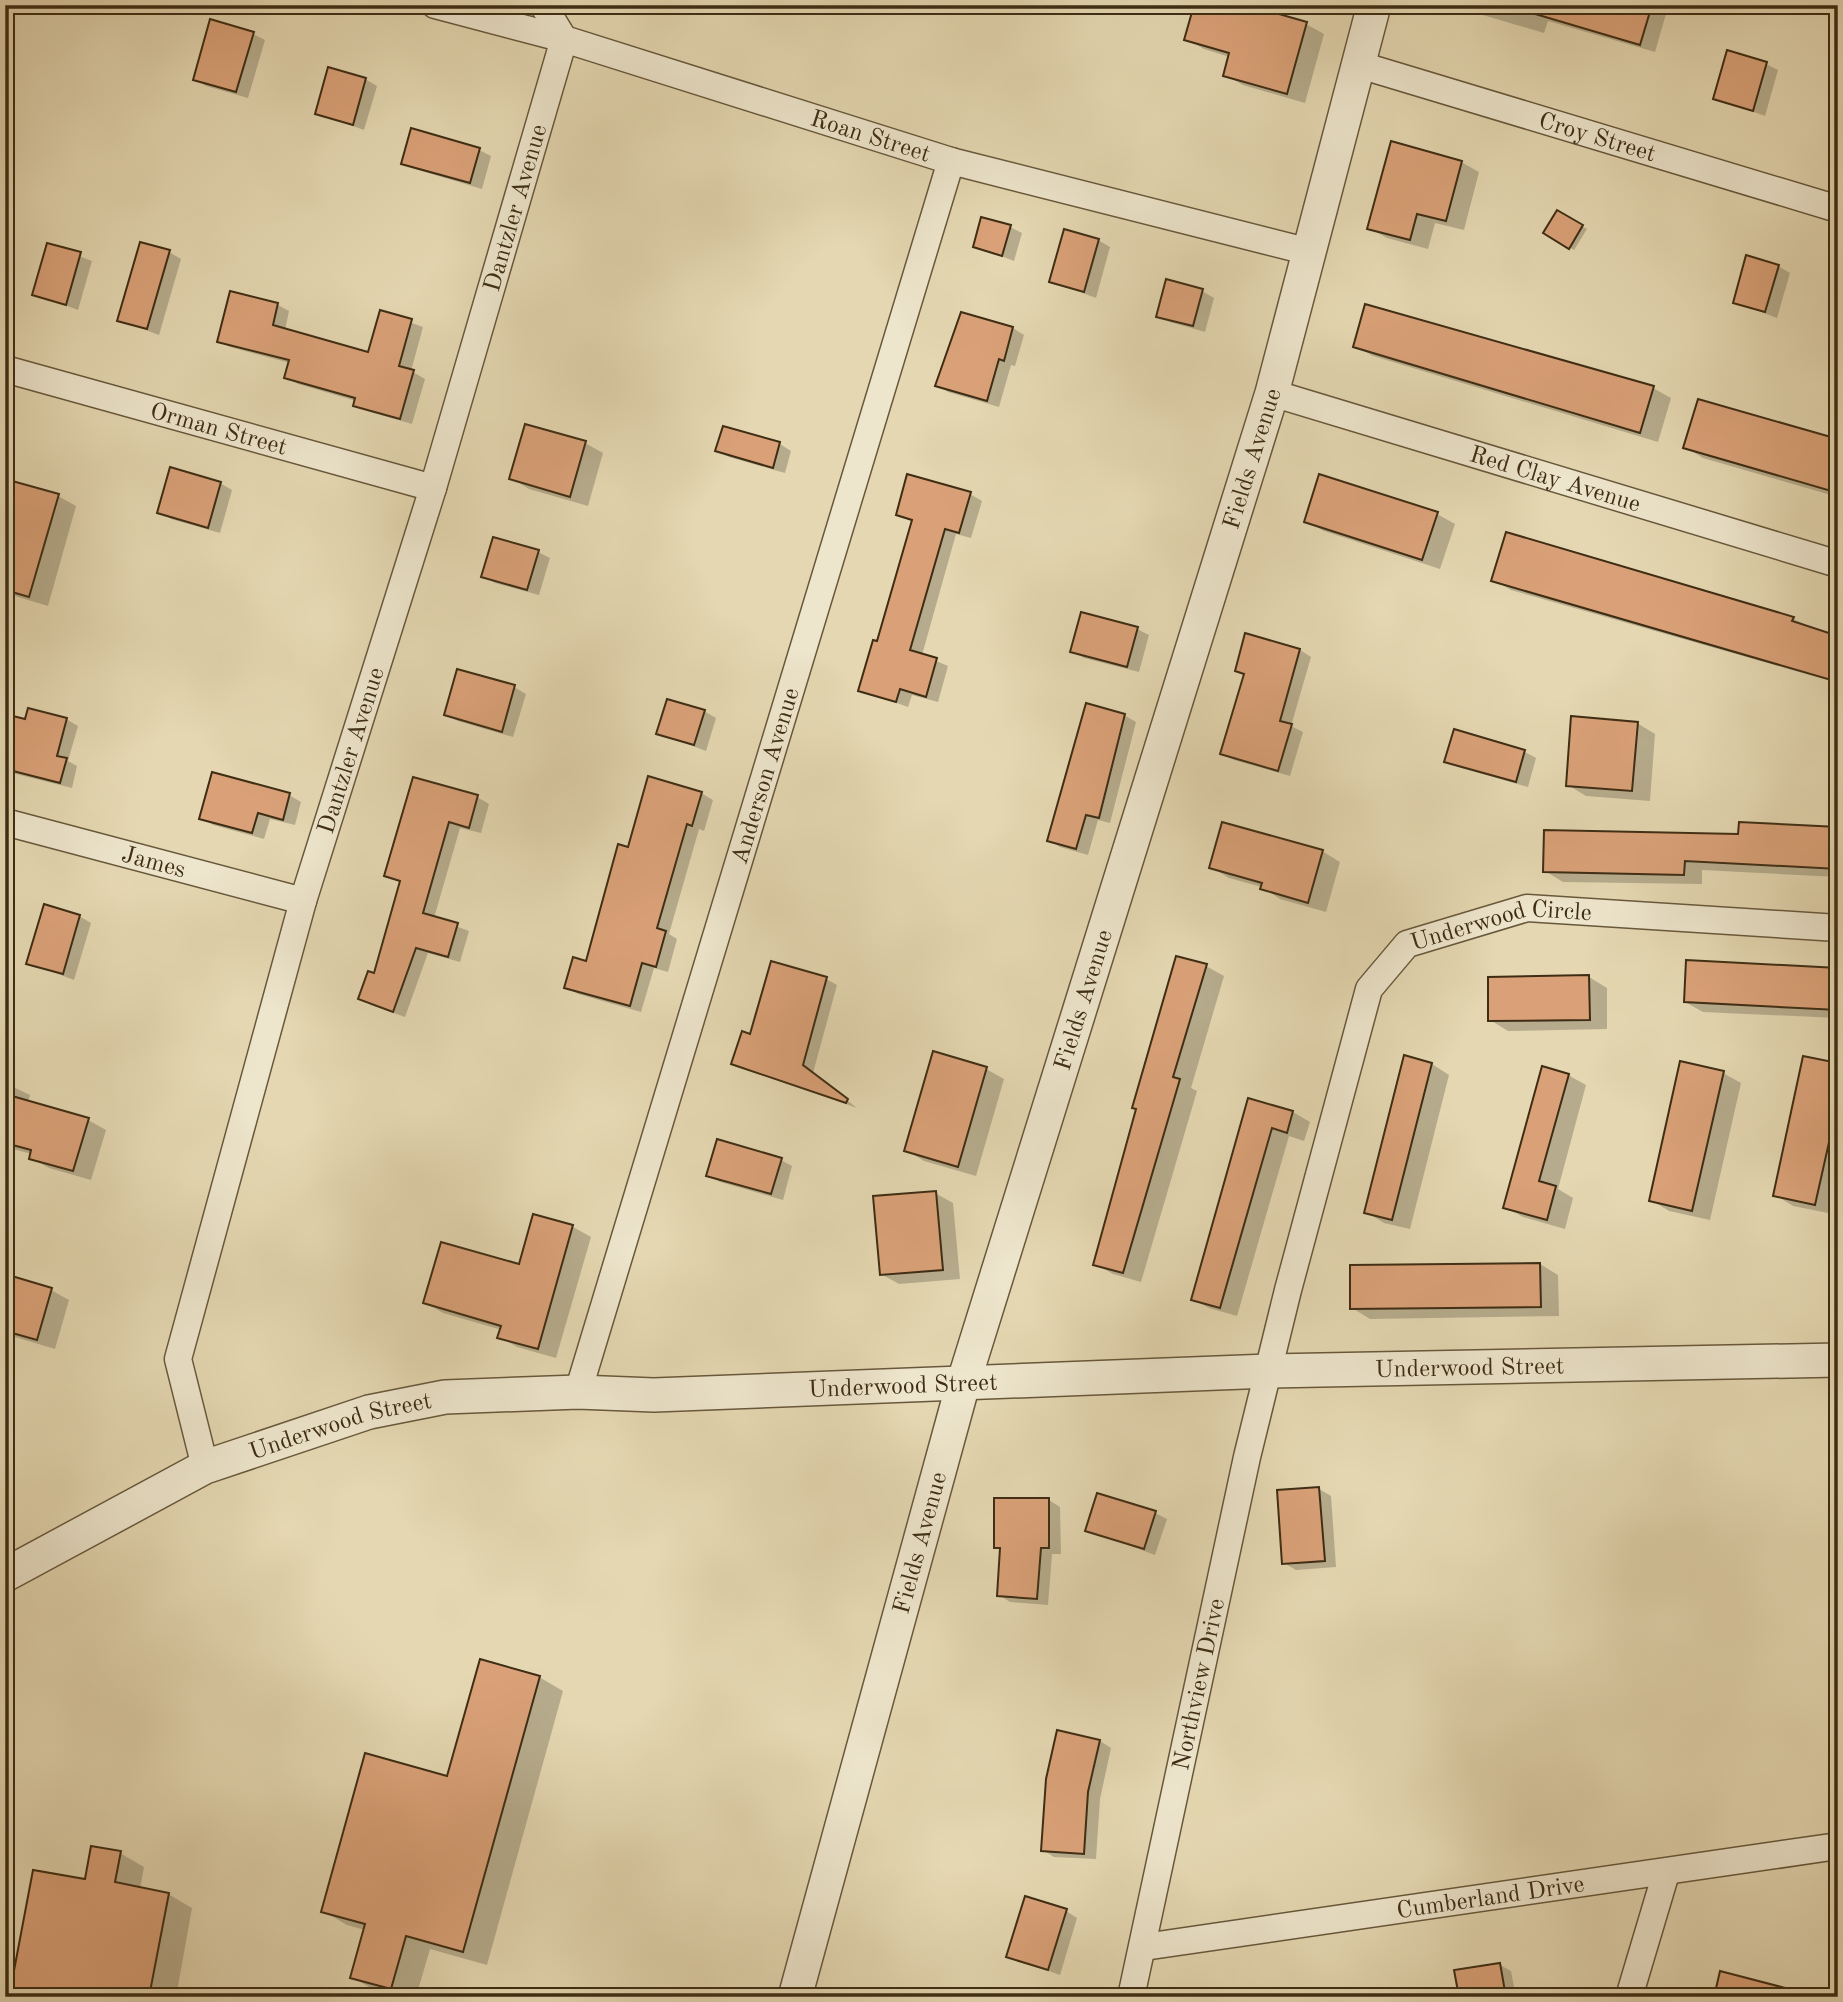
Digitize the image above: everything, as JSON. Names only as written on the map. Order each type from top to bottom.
[{"type":"street","name":"Roan Street","points":[[435,5],[564,39],[951,161],[1310,252]]},
{"type":"street","points":[[543,5],[564,39]]},
{"type":"street","name":"Fields Avenue","points":[[795,1997],[963,1384],[1272,393],[1374,5]]},
{"type":"street","name":"Dantzler Avenue","points":[[205,1467],[178,1359],[303,901],[433,488],[564,39]]},
{"type":"street","name":"Croy Street","points":[[1360,65],[1838,209]]},
{"type":"street","name":"Anderson Avenue","points":[[578,1392],[951,161]]},
{"type":"street","name":"Orman Street","points":[[5,369],[433,488]]},
{"type":"street","name":"Red Clay Avenue","points":[[1272,393],[1838,564]]},
{"type":"street","name":"James","points":[[5,822],[303,901]]},
{"type":"street","name":"Underwood Circle","points":[[1269,1371],[1369,989],[1407,944],[1527,908],[1838,928]]},
{"type":"street","name":"Underwood Street","points":[[5,1575],[205,1467],[369,1412],[432,1399],[578,1392],[654,1395],[1269,1371],[1838,1360]]},
{"type":"street","name":"Northview Drive","points":[[1131,1997],[1144,1947],[1244,1470],[1269,1371]]},
{"type":"street","name":"Cumberland Drive","points":[[1144,1947],[1838,1846]]},
{"type":"street","points":[[1629,1997],[1665,1873]]},
{"type":"building","points":[[1194,5],[1247,5],[1307,22],[1287,94],[1223,76],[1229,53],[1184,40]]},
{"type":"building","points":[[1526,5],[1652,5],[1640,45],[1525,11]]},
{"type":"building","points":[[210,19],[254,32],[236,92],[193,80]]},
{"type":"building","points":[[1727,50],[1767,62],[1753,111],[1713,99]]},
{"type":"building","points":[[328,67],[366,78],[353,125],[315,114]]},
{"type":"building","points":[[411,128],[480,148],[470,183],[401,164]]},
{"type":"building","points":[[1391,141],[1462,161],[1446,221],[1417,214],[1410,240],[1367,229]]},
{"type":"building","points":[[1557,210],[1583,225],[1569,249],[1543,233]]},
{"type":"building","points":[[981,217],[1011,225],[1002,256],[973,247]]},
{"type":"building","points":[[1064,229],[1099,239],[1084,292],[1049,282]]},
{"type":"building","points":[[140,242],[170,250],[147,329],[117,321]]},
{"type":"building","points":[[47,243],[81,252],[66,305],[32,295]]},
{"type":"building","points":[[1746,255],[1779,265],[1765,312],[1733,303]]},
{"type":"building","points":[[1166,279],[1203,289],[1193,326],[1156,317]]},
{"type":"building","points":[[230,291],[278,303],[273,325],[368,352],[380,310],[412,319],[399,366],[414,370],[400,419],[353,406],[355,398],[284,378],[289,360],[217,342]]},
{"type":"building","points":[[1365,304],[1654,386],[1640,433],[1353,347]]},
{"type":"building","points":[[961,312],[1013,327],[1004,361],[999,359],[987,401],[935,386]]},
{"type":"building","points":[[1698,399],[1838,439],[1838,493],[1683,448]]},
{"type":"building","points":[[525,424],[586,441],[570,497],[509,479]]},
{"type":"building","points":[[723,426],[780,442],[773,468],[715,451]]},
{"type":"building","points":[[170,467],[221,482],[208,528],[157,513]]},
{"type":"building","points":[[907,474],[971,492],[959,533],[945,529],[910,650],[937,658],[926,697],[900,689],[896,702],[858,691],[873,640],[877,641],[912,520],[896,515]]},
{"type":"building","points":[[1319,474],[1438,512],[1422,560],[1304,522]]},
{"type":"building","points":[[5,479],[59,494],[29,597],[5,590]]},
{"type":"building","points":[[1506,532],[1794,617],[1792,621],[1838,636],[1838,682],[1491,581]]},
{"type":"building","points":[[493,537],[539,550],[527,590],[481,577]]},
{"type":"building","points":[[1081,612],[1138,627],[1127,667],[1070,652]]},
{"type":"building","points":[[1245,633],[1300,649],[1280,721],[1292,724],[1278,771],[1220,754],[1244,674],[1235,671]]},
{"type":"building","points":[[457,669],[515,685],[502,732],[444,715]]},
{"type":"building","points":[[667,699],[705,710],[694,745],[656,734]]},
{"type":"building","points":[[1086,703],[1125,714],[1099,818],[1086,815],[1076,849],[1047,841]]},
{"type":"building","points":[[28,708],[67,718],[57,756],[67,758],[60,783],[5,769],[5,714],[25,719]]},
{"type":"building","points":[[1571,716],[1638,722],[1632,791],[1566,786]]},
{"type":"building","points":[[1454,729],[1525,750],[1516,782],[1444,762]]},
{"type":"building","points":[[212,772],[290,793],[283,820],[258,813],[252,833],[199,819]]},
{"type":"building","points":[[648,776],[702,792],[692,826],[687,824],[657,928],[666,931],[656,967],[642,963],[630,1006],[564,988],[573,957],[586,961],[618,844],[628,847]]},
{"type":"building","points":[[413,777],[478,795],[469,828],[449,822],[423,913],[458,923],[448,957],[416,948],[393,1012],[358,999],[368,971],[374,973],[400,881],[384,876]]},
{"type":"building","points":[[1222,822],[1323,850],[1308,903],[1260,889],[1262,883],[1209,868]]},
{"type":"building","points":[[1739,822],[1838,827],[1838,869],[1685,861],[1684,875],[1543,872],[1544,830],[1738,834]]},
{"type":"building","points":[[44,904],[80,915],[63,974],[26,964]]},
{"type":"building","points":[[1176,956],[1207,964],[1173,1077],[1180,1079],[1123,1273],[1093,1265],[1136,1109],[1132,1108]]},
{"type":"building","points":[[1686,960],[1838,968],[1838,1010],[1684,1002]]},
{"type":"building","points":[[771,961],[827,977],[803,1065],[848,1099],[846,1103],[731,1064],[742,1031],[750,1034]]},
{"type":"building","points":[[1589,975],[1590,1020],[1488,1021],[1488,977]]},
{"type":"building","points":[[933,1051],[987,1067],[958,1167],[904,1151]]},
{"type":"building","points":[[1404,1055],[1432,1063],[1392,1220],[1364,1213]]},
{"type":"building","points":[[1803,1056],[1838,1063],[1838,1102],[1815,1205],[1773,1196]]},
{"type":"building","points":[[1680,1061],[1724,1071],[1692,1211],[1649,1201]]},
{"type":"building","points":[[1542,1066],[1569,1074],[1539,1181],[1556,1186],[1547,1220],[1503,1208]]},
{"type":"building","points":[[5,1094],[89,1118],[73,1171],[29,1159],[31,1150],[5,1143]]},
{"type":"building","points":[[1248,1098],[1293,1111],[1287,1133],[1272,1128],[1220,1308],[1191,1300]]},
{"type":"building","points":[[717,1139],[782,1158],[771,1194],[706,1176]]},
{"type":"building","points":[[936,1191],[943,1270],[880,1275],[873,1196]]},
{"type":"building","points":[[533,1214],[573,1225],[538,1349],[497,1338],[501,1326],[423,1303],[441,1242],[519,1264]]},
{"type":"building","points":[[1540,1263],[1541,1307],[1350,1309],[1350,1265]]},
{"type":"building","points":[[5,1274],[52,1288],[37,1340],[5,1331]]},
{"type":"building","points":[[1319,1487],[1325,1561],[1282,1564],[1277,1490]]},
{"type":"building","points":[[1097,1493],[1156,1511],[1144,1549],[1085,1531]]},
{"type":"building","points":[[994,1498],[1049,1498],[1049,1548],[1041,1548],[1037,1599],[997,1596],[1000,1548],[994,1548]]},
{"type":"building","points":[[480,1659],[540,1676],[463,1952],[406,1936],[391,1989],[350,1978],[365,1924],[321,1912],[365,1753],[447,1776]]},
{"type":"building","points":[[1057,1730],[1100,1740],[1088,1792],[1084,1854],[1041,1851],[1046,1779]]},
{"type":"building","points":[[91,1846],[121,1851],[115,1882],[169,1893],[149,1997],[9,1997],[33,1870],[85,1879]]},
{"type":"building","points":[[1025,1896],[1067,1909],[1048,1970],[1006,1957]]},
{"type":"building","points":[[1500,1963],[1506,1997],[1459,1997],[1454,1970]]},
{"type":"building","points":[[1720,1971],[1789,1989],[1788,1997],[1714,1997]]}]
